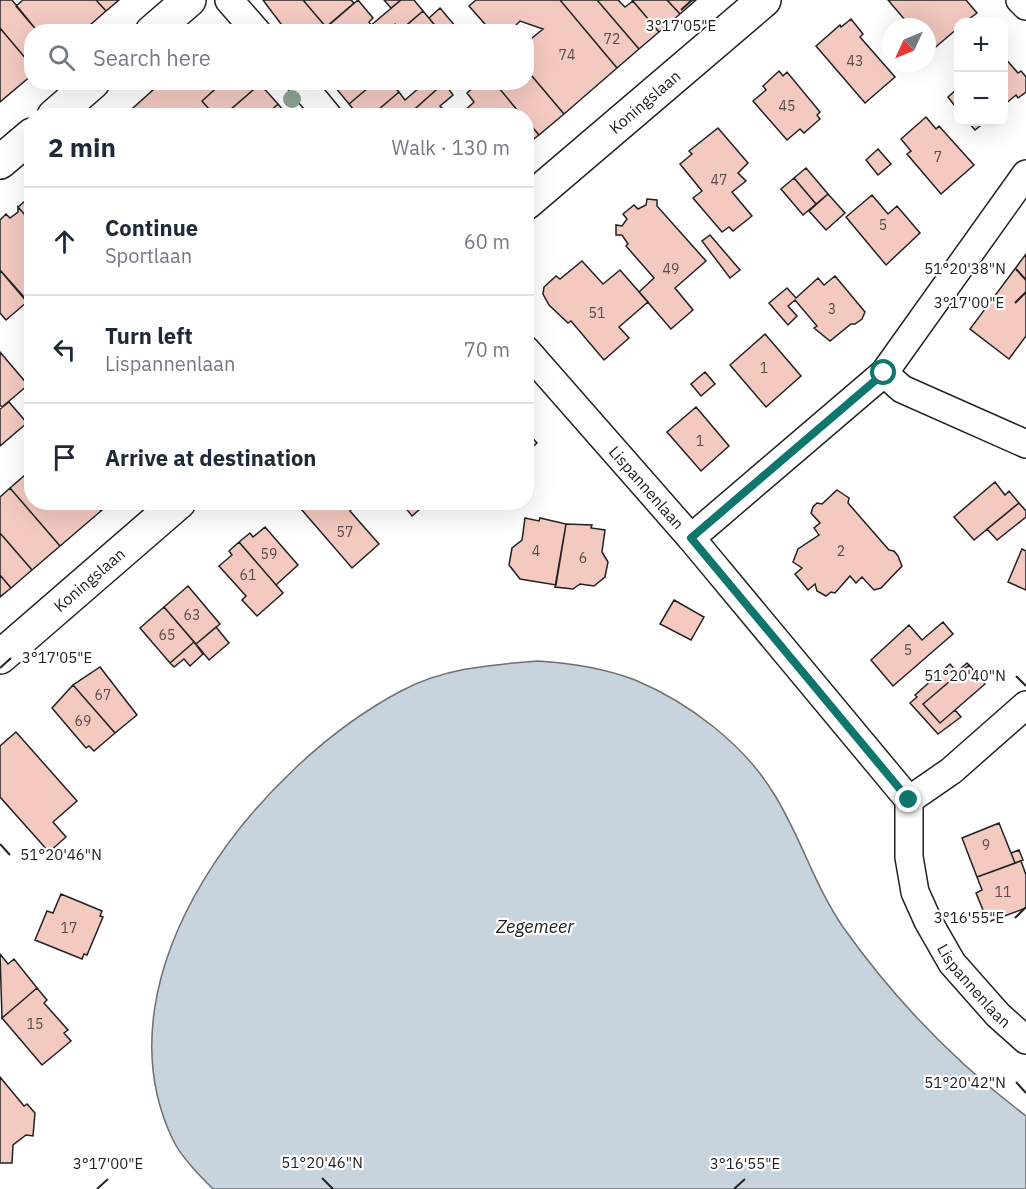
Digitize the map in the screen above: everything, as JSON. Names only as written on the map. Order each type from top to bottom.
[{"type":"main road","points":[[161,24],[189,0]]},
{"type":"main road","name":"Koningslaan","points":[[534,196],[764,0]]},
{"type":"main road","points":[[63,108],[84,90]]},
{"type":"main road","points":[[0,162],[24,142]]},
{"type":"main road","name":"Koningslaan","points":[[0,657],[170,510]]},
{"type":"street","points":[[229,0],[250,24]]},
{"type":"street","points":[[1020,0],[1026,6]]},
{"type":"street","points":[[307,90],[321,108]]},
{"type":"street","points":[[691,538],[884,373],[1026,174]]},
{"type":"street","name":"Lispannenlaan","points":[[534,359],[691,538],[909,800],[909,858],[915,892],[928,921],[951,963],[998,1015],[1026,1040]]},
{"type":"street","points":[[884,373],[902,389],[1026,444]]},
{"type":"street","points":[[909,800],[951,771],[1026,705]]},
{"type":"water","name":"Zegemeer","points":[[537,661],[599,669],[655,689],[713,726],[747,758],[784,810],[833,911],[863,954],[927,1029],[1000,1096],[1026,1116],[1026,1189],[213,1189],[197,1172],[173,1140],[154,1076],[154,1010],[172,944],[203,881],[245,822],[294,769],[347,725],[401,691],[434,677],[484,666]]},
{"type":"building","points":[[0,0],[12,0],[32,24],[24,24],[24,56],[0,28]]},
{"type":"building","points":[[23,0],[96,0],[106,11],[91,24],[31,24],[16,6]]},
{"type":"building","points":[[96,0],[119,0],[106,11]]},
{"type":"building","points":[[263,0],[303,0],[323,24],[281,24]]},
{"type":"building","points":[[303,0],[351,0],[354,3],[330,24],[323,24]]},
{"type":"building","points":[[358,0],[373,18],[369,22],[370,24],[330,24]]},
{"type":"building","points":[[384,0],[401,0],[391,8]]},
{"type":"building","points":[[401,0],[414,0],[423,11],[408,24],[372,24]]},
{"type":"building","points":[[476,0],[560,0],[617,68],[564,114],[534,78],[534,36],[543,29],[520,21],[517,24],[485,24],[469,6]]},
{"type":"building","points":[[560,0],[597,0],[639,49],[617,68]]},
{"type":"building","points":[[597,0],[618,0],[625,7],[633,1],[659,32],[639,49]]},
{"type":"building","points":[[632,0],[667,0],[680,14],[659,32]]},
{"type":"building","points":[[667,0],[696,0],[680,14]]},
{"type":"building","points":[[888,0],[966,0],[977,13],[970,18],[954,18],[954,31],[936,47],[936,18],[903,18]]},
{"type":"building","points":[[440,8],[453,24],[434,24],[429,18]]},
{"type":"building","points":[[423,11],[434,24],[408,24]]},
{"type":"building","points":[[851,19],[863,34],[860,37],[882,62],[882,72],[891,72],[895,77],[865,103],[816,46],[840,25],[841,27]]},
{"type":"building","points":[[0,28],[24,56],[24,82],[0,102]]},
{"type":"building","points":[[1008,62],[1018,73],[1021,71],[1026,77],[1026,92],[1018,98],[1016,95],[1008,102]]},
{"type":"building","points":[[779,71],[783,76],[787,72],[820,112],[817,115],[820,119],[804,133],[800,129],[787,140],[753,101],[766,90],[763,86]]},
{"type":"building","points":[[534,78],[564,114],[539,135],[534,129],[534,108],[515,108],[501,90],[534,90]]},
{"type":"building","points":[[153,90],[214,90],[202,101],[208,108],[133,108]]},
{"type":"building","points":[[214,90],[253,90],[232,108],[208,108],[202,101]]},
{"type":"building","points":[[253,90],[265,90],[278,104],[274,108],[232,108]]},
{"type":"building","points":[[337,90],[366,90],[349,104]]},
{"type":"building","points":[[366,90],[397,90],[399,92],[380,108],[352,108],[349,104]]},
{"type":"building","points":[[417,90],[436,90],[416,108],[380,108],[399,92],[405,100]]},
{"type":"building","points":[[436,90],[449,90],[453,95],[440,106],[442,108],[416,108]]},
{"type":"building","points":[[470,90],[501,90],[515,108],[468,108],[474,102],[467,93]]},
{"type":"building","points":[[954,92],[954,105],[948,97]]},
{"type":"building","points":[[926,117],[936,129],[939,126],[974,165],[941,194],[907,154],[911,151],[901,139]]},
{"type":"building","points":[[718,128],[748,163],[738,173],[746,181],[732,192],[752,216],[733,231],[729,227],[722,232],[693,198],[702,191],[680,164],[692,154],[689,151]]},
{"type":"building","points":[[534,129],[539,135],[534,139]]},
{"type":"building","points":[[878,149],[891,164],[878,175],[866,160]]},
{"type":"building","points":[[806,168],[828,194],[816,204],[794,178]]},
{"type":"building","points":[[794,178],[816,204],[803,215],[781,189]]},
{"type":"building","points":[[828,194],[845,213],[826,230],[809,211]]},
{"type":"building","points":[[872,195],[888,214],[897,206],[920,233],[886,265],[846,217]]},
{"type":"building","points":[[647,199],[657,200],[657,206],[706,261],[675,288],[693,310],[671,329],[639,292],[654,278],[626,246],[628,244],[622,235],[616,235],[616,225],[622,226],[627,219],[623,214],[634,205],[638,209],[646,205]]},
{"type":"building","points":[[24,202],[24,214],[18,207]]},
{"type":"building","points":[[18,207],[24,214],[24,297],[0,270],[0,220],[6,214],[10,218],[18,212]]},
{"type":"building","points":[[710,235],[740,270],[730,278],[702,241]]},
{"type":"building","points":[[1026,254],[1026,336],[1009,359],[970,329]]},
{"type":"building","points":[[582,261],[603,284],[620,270],[648,302],[619,327],[629,338],[604,360],[571,321],[568,323],[549,305],[543,294],[544,287],[556,276],[560,279]]},
{"type":"building","points":[[0,270],[24,298],[24,305],[6,320],[0,313]]},
{"type":"building","points":[[835,276],[865,312],[862,319],[851,324],[830,341],[814,328],[817,326],[795,300],[788,306],[797,316],[788,325],[769,303],[787,288],[796,298],[818,278],[824,285]]},
{"type":"building","points":[[765,334],[801,376],[766,407],[730,365]]},
{"type":"building","points":[[0,352],[24,380],[24,388],[2,407],[0,405]]},
{"type":"building","points":[[705,372],[715,384],[701,396],[691,384]]},
{"type":"building","points":[[9,402],[24,420],[24,426],[0,446],[0,409]]},
{"type":"building","points":[[696,407],[729,446],[701,471],[667,432]]},
{"type":"building","points":[[24,476],[24,504],[10,488]]},
{"type":"building","points":[[995,482],[1005,495],[1009,491],[1019,503],[974,540],[954,517]]},
{"type":"building","points":[[10,488],[24,504],[24,510],[29,510],[60,546],[32,570],[0,533],[0,497]]},
{"type":"building","points":[[837,490],[849,498],[848,503],[889,550],[894,551],[898,556],[902,566],[881,588],[874,590],[862,577],[856,583],[850,576],[835,593],[831,592],[826,596],[817,591],[815,584],[808,590],[795,574],[802,568],[793,562],[798,549],[819,535],[814,528],[820,523],[811,513],[813,507],[817,503],[822,504]]},
{"type":"building","points":[[1019,503],[1026,511],[1026,517],[997,540],[987,529]]},
{"type":"building","points":[[29,510],[100,510],[101,511],[60,546]]},
{"type":"building","points":[[302,510],[351,510],[379,544],[352,568]]},
{"type":"building","points":[[407,510],[419,510],[412,516]]},
{"type":"building","points":[[525,518],[539,521],[540,518],[566,524],[556,585],[520,579],[509,565],[512,548],[522,540]]},
{"type":"building","points":[[566,524],[592,525],[591,528],[605,530],[602,552],[608,562],[605,577],[594,586],[580,584],[573,589],[555,587]]},
{"type":"building","points":[[265,527],[298,565],[276,585],[239,542],[250,533],[253,537]]},
{"type":"building","points":[[0,533],[32,570],[11,588],[0,575]]},
{"type":"building","points":[[239,542],[283,593],[257,616],[242,600],[246,596],[219,566],[232,555],[229,551]]},
{"type":"building","points":[[1022,549],[1026,551],[1026,590],[1008,582]]},
{"type":"building","points":[[0,575],[11,588],[0,597]]},
{"type":"building","points":[[188,586],[220,624],[196,644],[164,607]]},
{"type":"building","points":[[674,600],[704,617],[691,640],[660,624]]},
{"type":"building","points":[[164,607],[194,642],[170,663],[140,628]]},
{"type":"building","points":[[943,622],[953,634],[893,686],[871,660],[909,625],[922,640]]},
{"type":"building","points":[[216,627],[229,643],[209,660],[196,644]]},
{"type":"building","points":[[194,642],[203,654],[190,666],[184,659],[174,667],[170,663]]},
{"type":"building","points":[[967,663],[969,665],[923,704],[940,723],[955,710],[961,717],[938,734],[910,703],[917,697],[915,695],[950,664],[957,672]]},
{"type":"building","points":[[969,665],[985,684],[940,723],[923,704]]},
{"type":"building","points":[[100,667],[137,715],[115,733],[73,685]]},
{"type":"building","points":[[73,685],[115,733],[94,751],[89,746],[86,748],[52,708]]},
{"type":"building","points":[[16,732],[77,801],[53,822],[66,837],[49,852],[0,797],[0,746]]},
{"type":"building","points":[[999,823],[1015,863],[977,877],[962,838]]},
{"type":"building","points":[[1019,850],[1023,860],[1015,863],[1011,853]]},
{"type":"building","points":[[1021,861],[1026,875],[1026,908],[988,922],[976,893],[982,890],[977,877]]},
{"type":"building","points":[[61,894],[102,911],[100,916],[103,917],[87,955],[84,954],[82,959],[35,940],[47,911],[53,913]]},
{"type":"building","points":[[0,954],[8,964],[14,959],[37,988],[2,1018]]},
{"type":"building","points":[[37,988],[47,1000],[44,1003],[68,1030],[64,1033],[71,1041],[42,1065],[2,1018]]},
{"type":"building","points":[[0,1077],[24,1106],[27,1104],[35,1113],[33,1136],[26,1135],[13,1145],[12,1163],[0,1163]]},
{"type":"route","points":[[884,373],[691,538],[909,800]]}]
